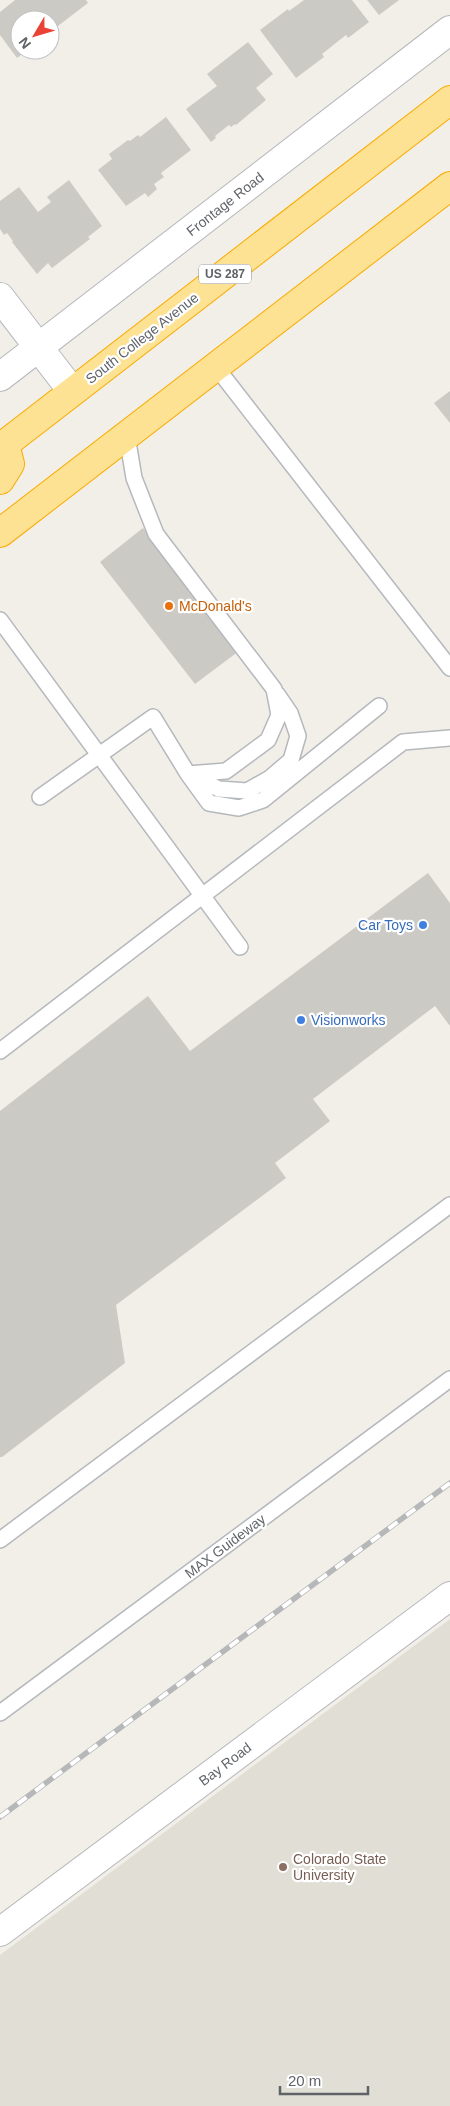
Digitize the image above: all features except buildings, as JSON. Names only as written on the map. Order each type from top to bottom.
[{"type":"highway","name":"South College Avenue","points":[[3,446],[450,100]]},
{"type":"highway","points":[[0,533],[450,186]]},
{"type":"highway","points":[[0,480],[10,464],[3,446]]},
{"type":"street","name":"Frontage Road","points":[[0,378],[450,30]]},
{"type":"street","points":[[0,297],[72,391]]},
{"type":"street","name":"Bay Road","points":[[0,1932],[450,1596]]},
{"type":"lane","points":[[216,367],[450,668]]},
{"type":"lane","points":[[127,436],[134,478],[156,534],[274,689],[290,713],[298,736],[291,760],[270,778],[247,791],[219,789],[188,774]]},
{"type":"lane","points":[[0,620],[240,947]]},
{"type":"lane","points":[[188,774],[226,770],[268,740],[279,715],[274,689]]},
{"type":"lane","points":[[40,797],[153,717],[188,774],[209,803],[239,808],[263,800],[379,706]]},
{"type":"lane","points":[[0,1051],[403,742],[450,738]]},
{"type":"lane","points":[[0,1540],[450,1205]]},
{"type":"lane","name":"MAX Guideway","points":[[0,1713],[450,1380]]},
{"type":"shaded area","name":"Colorado State University","points":[[450,1619],[450,2106],[0,2106],[0,1955]]},
{"type":"railway","points":[[0,1817],[450,1483]]},
{"type":"place","name":"McDonald's","points":[[169,606]]},
{"type":"place","name":"Car Toys","points":[[423,925]]},
{"type":"place","name":"Visionworks","points":[[301,1020]]},
{"type":"place","name":"Colorado State University","points":[[283,1867]]}]
